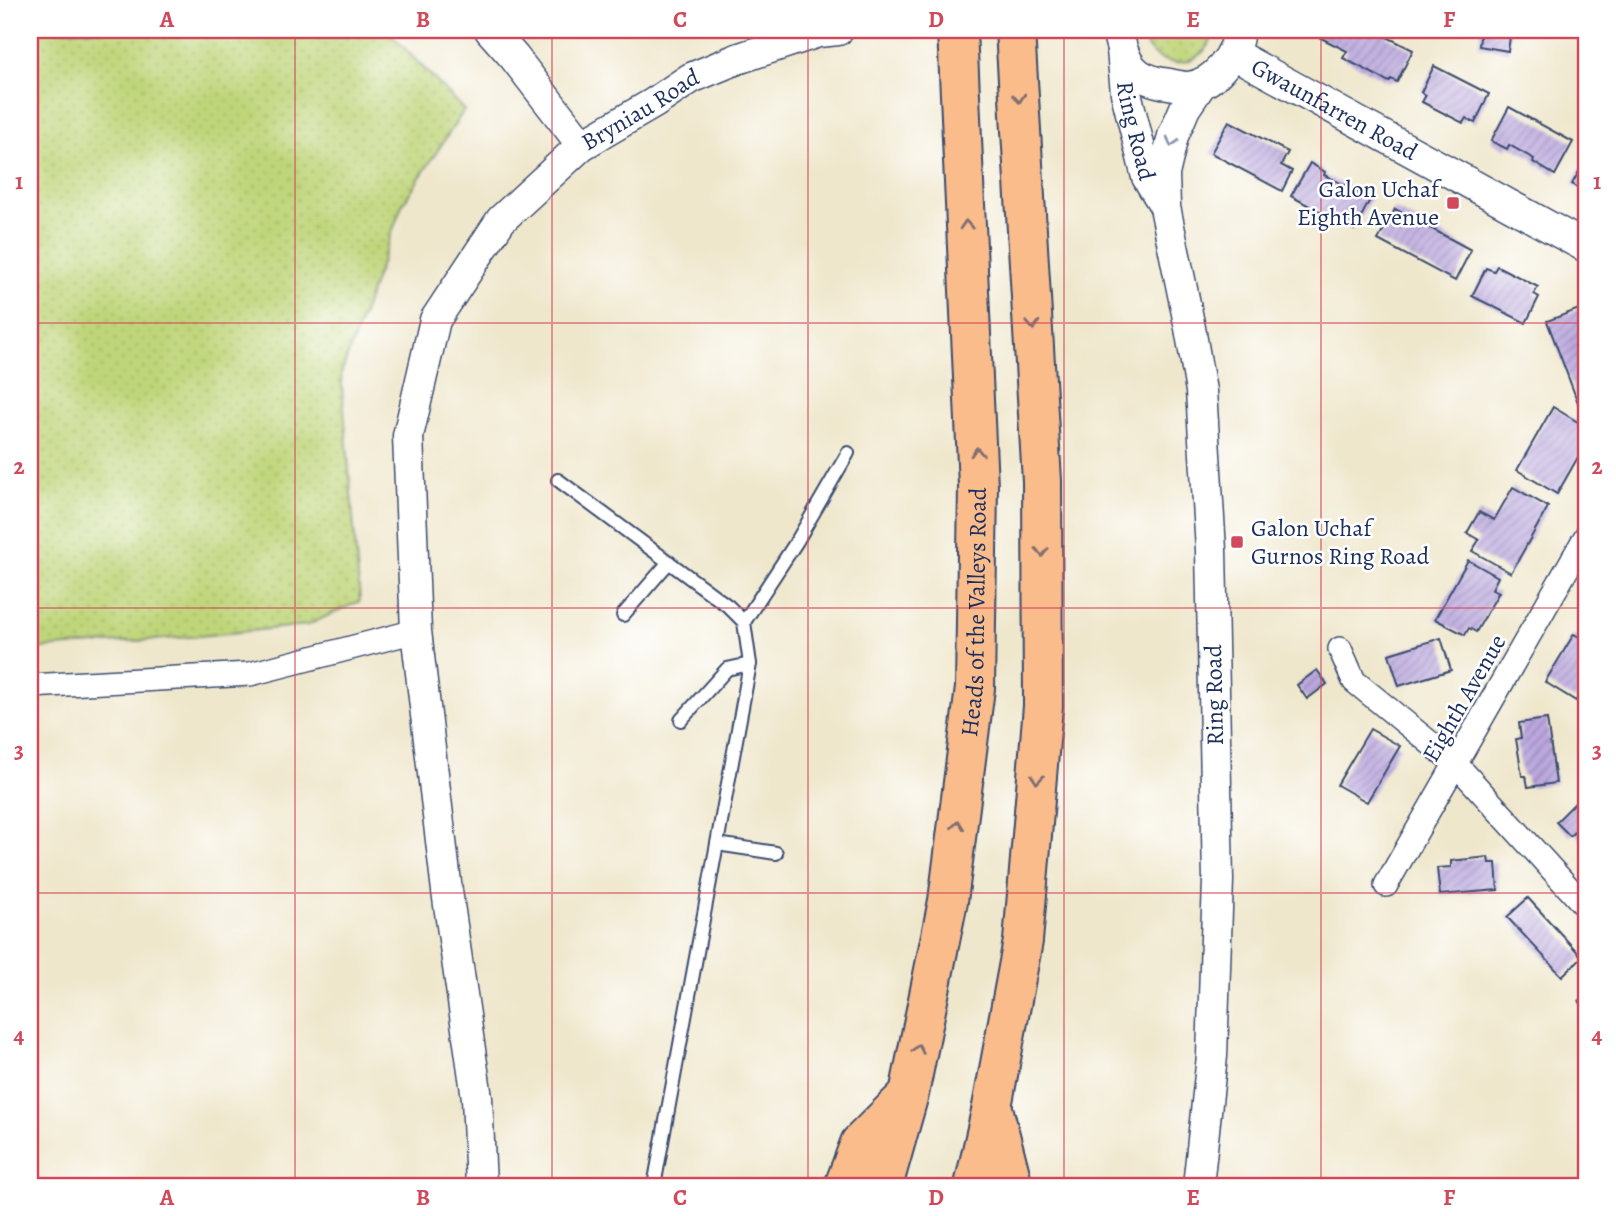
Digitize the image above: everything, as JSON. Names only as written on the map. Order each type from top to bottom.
[{"type":"highway","name":"Heads of the Valleys Road","points":[[883,1186],[909,1094],[948,901],[975,688],[978,486],[957,30]]},
{"type":"highway","points":[[974,1186],[1023,942],[1043,706],[1042,481],[1015,30]]},
{"type":"highway","points":[[844,1186],[860,1143],[909,1094]]},
{"type":"highway","points":[[992,1107],[1013,1186]]},
{"type":"street","name":"Bryniau Road","points":[[490,30],[582,145],[691,78],[737,59],[818,32],[838,30]]},
{"type":"street","points":[[1120,40],[1134,70],[1149,80],[1189,87],[1202,83]]},
{"type":"street","name":"Ring Road","points":[[1120,40],[1126,93],[1147,177],[1165,207]]},
{"type":"street","name":"Ring Road","points":[[1198,1186],[1212,1056],[1218,880],[1211,550],[1201,391],[1165,207],[1164,174],[1173,136],[1185,108],[1202,83],[1213,77],[1236,42]]},
{"type":"street","name":"Gwaunfarren Road","points":[[1236,42],[1586,247]]},
{"type":"street","points":[[481,1186],[477,1098],[447,891],[416,631],[408,436],[435,320],[501,220],[582,145]]},
{"type":"street","name":"Eighth Avenue","points":[[1386,885],[1586,536]]},
{"type":"street","points":[[30,686],[250,674],[416,631]]},
{"type":"street","points":[[1340,649],[1354,681],[1456,764],[1586,907]]},
{"type":"lane","points":[[744,622],[797,541],[848,453]]},
{"type":"lane","points":[[558,480],[729,606],[744,622],[750,664],[654,1186]]},
{"type":"lane","points":[[623,615],[669,562]]},
{"type":"lane","points":[[681,720],[727,669],[750,664]]},
{"type":"lane","points":[[717,844],[775,853]]},
{"type":"green space","points":[[30,30],[387,30],[464,110],[402,205],[341,374],[360,601],[308,625],[30,649]]},
{"type":"green space","points":[[1140,30],[1214,30],[1205,50],[1186,61],[1175,62],[1166,61],[1149,50]]},
{"type":"building","points":[[1321,30],[1390,30],[1387,37],[1413,50],[1397,82],[1391,79],[1389,82],[1343,58],[1347,51],[1317,36]]},
{"type":"building","points":[[1481,30],[1511,30],[1508,51],[1479,46]]},
{"type":"building","points":[[1434,66],[1489,94],[1475,123],[1466,118],[1463,123],[1422,102],[1426,95],[1421,92]]},
{"type":"building","points":[[1509,107],[1573,142],[1555,175],[1509,145],[1507,149],[1491,141]]},
{"type":"building","points":[[1229,121],[1288,152],[1281,165],[1292,171],[1282,191],[1211,153]]},
{"type":"building","points":[[1586,159],[1586,192],[1572,184]]},
{"type":"building","points":[[1310,163],[1325,172],[1324,175],[1371,198],[1354,230],[1291,196]]},
{"type":"building","points":[[1395,209],[1471,250],[1455,281],[1378,240]]},
{"type":"building","points":[[1497,266],[1538,287],[1534,294],[1539,297],[1526,323],[1472,296],[1486,268],[1494,271]]},
{"type":"building","points":[[1579,309],[1586,328],[1586,406],[1580,408],[1547,321]]},
{"type":"building","points":[[1553,407],[1586,427],[1586,443],[1557,494],[1517,470]]},
{"type":"building","points":[[1513,487],[1548,507],[1511,573],[1472,551],[1479,540],[1467,533],[1479,512],[1494,520]]},
{"type":"building","points":[[1468,560],[1498,577],[1492,589],[1499,592],[1476,632],[1469,628],[1465,635],[1435,619]]},
{"type":"building","points":[[1574,634],[1586,641],[1586,683],[1576,701],[1545,682]]},
{"type":"building","points":[[1441,638],[1451,670],[1399,686],[1389,654]]},
{"type":"building","points":[[1317,670],[1327,684],[1307,699],[1297,685]]},
{"type":"building","points":[[1547,719],[1556,783],[1528,787],[1526,776],[1522,776],[1516,739],[1521,738],[1519,723]]},
{"type":"building","points":[[1370,729],[1400,746],[1367,802],[1337,785]]},
{"type":"building","points":[[1586,792],[1586,845],[1574,832],[1570,836],[1556,822]]},
{"type":"building","points":[[1488,857],[1489,863],[1496,863],[1498,890],[1440,895],[1437,868],[1451,867],[1451,861]]},
{"type":"building","points":[[1528,898],[1582,957],[1562,976],[1507,917]]},
{"type":"building","points":[[1586,995],[1586,1009],[1579,1001]]},
{"type":"place","name":"Galon Uchaf Eighth Avenue","points":[[1453,203]]},
{"type":"place","name":"Galon Uchaf Gurnos Ring Road","points":[[1237,542]]}]
